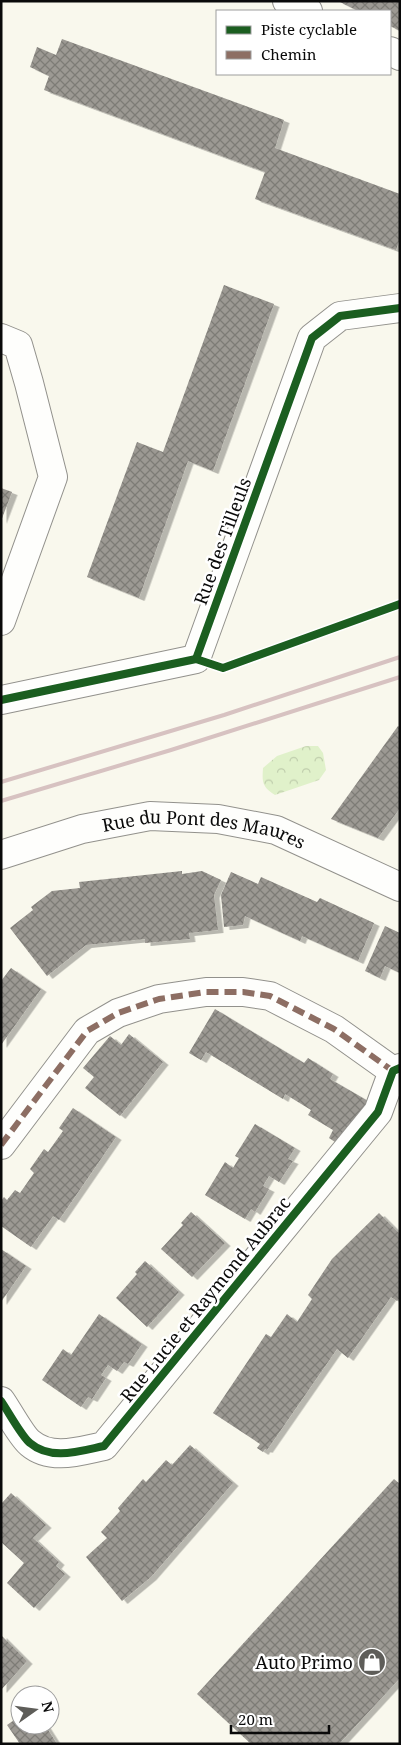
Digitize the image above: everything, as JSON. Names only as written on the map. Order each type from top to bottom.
[{"type":"street","points":[[288,1],[306,10]]},
{"type":"street","name":"Rue des Tilleuls","points":[[1,700],[196,658],[312,338],[340,316],[400,308]]},
{"type":"street","points":[[1,338],[18,345],[53,477],[1,621]]},
{"type":"street","name":"Rue du Pont des Maures","points":[[1,855],[82,829],[150,816],[218,819],[276,830],[400,888]]},
{"type":"street","name":"Rue Lucie et Raymond Aubrac","points":[[1,1145],[87,1031],[118,1013],[159,999],[206,992],[242,992],[270,996],[334,1029],[396,1070],[378,1112],[104,1446],[70,1453],[48,1453],[29,1443],[1,1402]]},
{"type":"green space","points":[[306,746],[318,746],[323,753],[326,770],[319,780],[275,795],[264,784],[263,768],[277,756]]},
{"type":"building","points":[[338,1],[400,1],[400,31],[391,26],[391,10],[356,10]]},
{"type":"building","points":[[62,39],[284,120],[275,148],[400,194],[400,239],[396,250],[255,199],[265,172],[44,90],[49,76],[30,67],[37,47],[56,55]]},
{"type":"building","points":[[224,285],[274,304],[213,471],[188,461],[139,598],[87,577],[137,442],[163,452]]},
{"type":"building","points":[[1,488],[12,492],[1,521]]},
{"type":"building","points":[[398,726],[400,727],[400,808],[378,838],[331,819]]},
{"type":"building","points":[[182,871],[182,874],[202,871],[221,880],[214,895],[218,930],[189,933],[190,939],[145,943],[145,939],[86,945],[47,976],[10,928],[33,910],[31,907],[52,891],[80,888],[79,882]]},
{"type":"building","points":[[231,872],[258,884],[261,877],[317,902],[320,898],[374,923],[358,961],[302,936],[300,941],[245,916],[243,925],[224,927],[221,895]]},
{"type":"building","points":[[385,926],[400,933],[400,973],[385,966],[380,978],[365,971]]},
{"type":"building","points":[[11,968],[41,989],[1,1045],[1,981]]},
{"type":"building","points":[[215,1009],[304,1063],[308,1058],[333,1074],[330,1079],[368,1101],[341,1146],[329,1138],[333,1130],[308,1115],[311,1110],[285,1094],[283,1099],[206,1052],[201,1060],[189,1053]]},
{"type":"building","points":[[129,1034],[163,1062],[120,1116],[85,1088],[94,1077],[83,1068],[110,1036],[121,1045]]},
{"type":"building","points":[[73,1108],[116,1137],[59,1220],[53,1216],[31,1247],[1,1226],[1,1201],[4,1197],[7,1200],[15,1190],[20,1193],[34,1173],[30,1169],[44,1149],[48,1152],[63,1131],[59,1128]]},
{"type":"building","points":[[255,1124],[295,1148],[288,1159],[293,1161],[279,1182],[269,1176],[263,1186],[269,1189],[255,1212],[251,1209],[245,1219],[205,1195],[225,1162],[233,1168],[239,1158],[235,1156]]},
{"type":"building","points":[[191,1212],[225,1243],[192,1277],[161,1249],[183,1225],[181,1223]]},
{"type":"building","points":[[379,1213],[400,1234],[400,1298],[397,1301],[391,1297],[348,1358],[337,1349],[267,1450],[265,1449],[263,1452],[257,1448],[260,1444],[213,1413],[266,1334],[271,1337],[287,1314],[297,1322],[312,1299],[308,1295],[332,1259]]},
{"type":"building","points":[[1,1249],[26,1266],[1,1302]]},
{"type":"building","points":[[145,1261],[179,1292],[147,1327],[116,1298],[137,1274],[135,1272]]},
{"type":"building","points":[[99,1314],[142,1344],[128,1364],[124,1362],[117,1371],[108,1365],[101,1375],[106,1378],[92,1399],[88,1397],[81,1407],[42,1380],[63,1349],[71,1355]]},
{"type":"building","points":[[190,1445],[233,1483],[151,1577],[122,1601],[86,1557],[107,1538],[101,1532],[120,1511],[118,1508],[143,1479],[146,1482],[166,1460],[172,1465]]},
{"type":"building","points":[[394,1479],[400,1484],[400,1678],[339,1744],[251,1744],[197,1694]]},
{"type":"building","points":[[11,1493],[46,1525],[33,1538],[59,1562],[56,1566],[65,1574],[34,1608],[7,1583],[24,1563],[1,1542],[1,1504]]},
{"type":"building","points":[[1,1635],[27,1661],[1,1690]]},
{"type":"building","points":[[14,1735],[51,1735],[57,1744],[20,1744]]},
{"type":"railway","points":[[1,782],[224,715],[400,657]]},
{"type":"railway","points":[[1,801],[171,750],[400,677]]},
{"type":"marked path","points":[[1,1145],[87,1031],[118,1013],[159,999],[206,992],[243,992],[270,996],[334,1029],[393,1071],[391,1075]]},
{"type":"cycle path","points":[[196,659],[312,338],[340,316],[400,308]]},
{"type":"cycle path","points":[[196,659],[223,668],[400,604]]},
{"type":"cycle path","points":[[1,700],[196,659]]},
{"type":"cycle path","points":[[1,1401],[23,1435],[38,1449],[47,1452],[66,1453],[104,1446],[378,1112],[393,1071],[400,1068]]},
{"type":"place","name":"Auto Primo","points":[[372,1662]]}]
